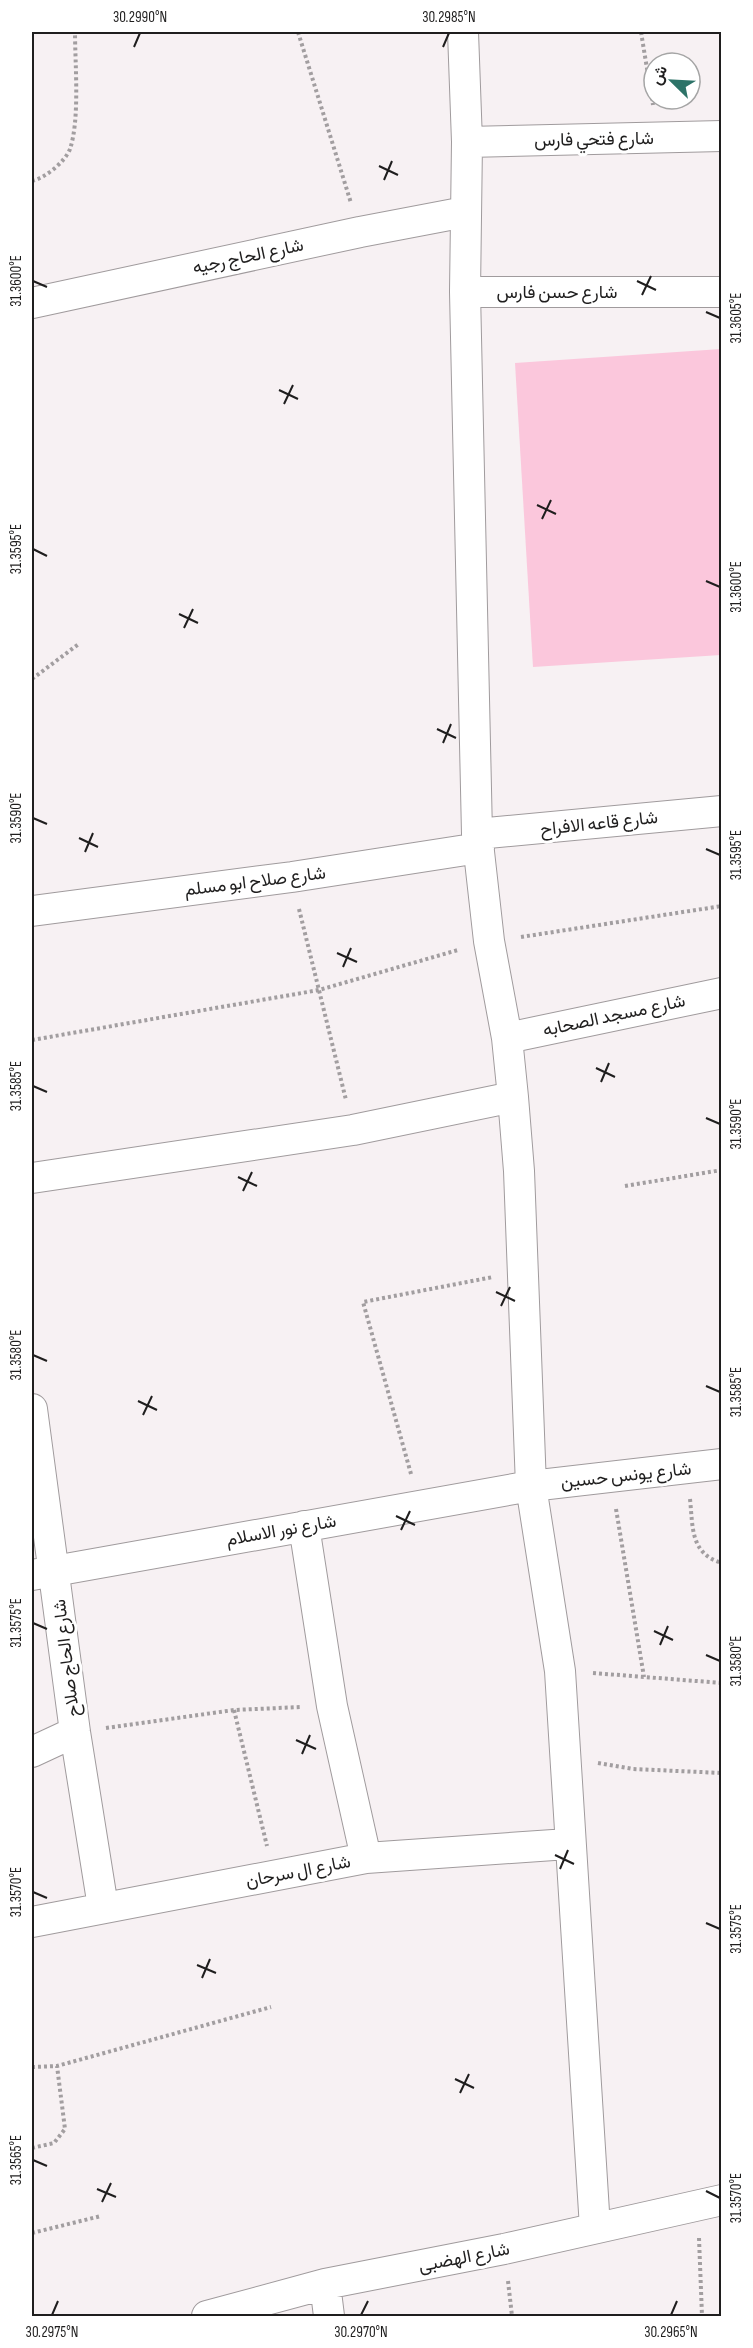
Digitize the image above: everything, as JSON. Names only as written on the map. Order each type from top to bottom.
[{"type":"street","points":[[463,32],[466,142],[465,292],[478,841],[489,941],[507,1038],[513,1097],[523,1271],[531,1486],[560,1671],[568,1844],[595,2228]]},
{"type":"street","name":"شارع فتحي فارس","points":[[466,142],[722,136]]},
{"type":"street","name":"شارع الحاج رجيه","points":[[32,303],[360,232],[465,213]]},
{"type":"street","name":"شارع حسن فارس","points":[[465,292],[722,291]]},
{"type":"street","name":"شارع قاعه الافراح","points":[[478,841],[722,811]]},
{"type":"street","name":"شارع صلاح ابو مسلم","points":[[32,911],[292,877],[478,841]]},
{"type":"street","name":"شارع مسجد الصحابه","points":[[507,1038],[722,993]]},
{"type":"street","points":[[32,1178],[353,1130],[513,1097]]},
{"type":"street","name":"شارع الحاج صلاح","points":[[32,1409],[43,1573],[75,1732],[102,1907]]},
{"type":"street","name":"شارع يونس حسين","points":[[531,1486],[611,1479],[722,1464]]},
{"type":"street","name":"شارع نور الاسلام","points":[[43,1573],[531,1486]]},
{"type":"street","points":[[304,1526],[332,1706],[366,1858]]},
{"type":"street","points":[[32,1752],[75,1732]]},
{"type":"street","name":"شارع ال سرحان","points":[[32,1922],[366,1858],[568,1844]]},
{"type":"street","name":"شارع الهضبى","points":[[207,2316],[325,2284],[504,2250],[709,2202]]},
{"type":"street","points":[[325,2284],[329,2316]]},
{"type":"path","points":[[32,181],[40,179],[69,152],[73,132],[75,32]]},
{"type":"path","points":[[298,32],[360,232]]},
{"type":"path","points":[[641,32],[658,137]]},
{"type":"path","points":[[32,680],[80,643]]},
{"type":"path","points":[[292,877],[353,1130]]},
{"type":"path","points":[[32,1040],[319,990],[489,941],[722,906]]},
{"type":"path","points":[[625,1186],[722,1170]]},
{"type":"path","points":[[420,1506],[363,1302],[523,1271]]},
{"type":"path","points":[[687,1469],[695,1544],[711,1560],[722,1563]]},
{"type":"path","points":[[611,1479],[644,1677]]},
{"type":"path","points":[[560,1671],[722,1683]]},
{"type":"path","points":[[75,1732],[234,1710],[332,1706]]},
{"type":"path","points":[[234,1710],[274,1876]]},
{"type":"path","points":[[565,1758],[633,1768],[722,1773]]},
{"type":"path","points":[[32,2067],[57,2066],[271,2007]]},
{"type":"path","points":[[32,2148],[54,2143],[64,2128],[57,2066]]},
{"type":"path","points":[[702,2316],[709,2202]]},
{"type":"path","points":[[32,2232],[101,2216]]},
{"type":"shaded area","points":[[721,349],[721,655],[533,667],[515,363]]}]
